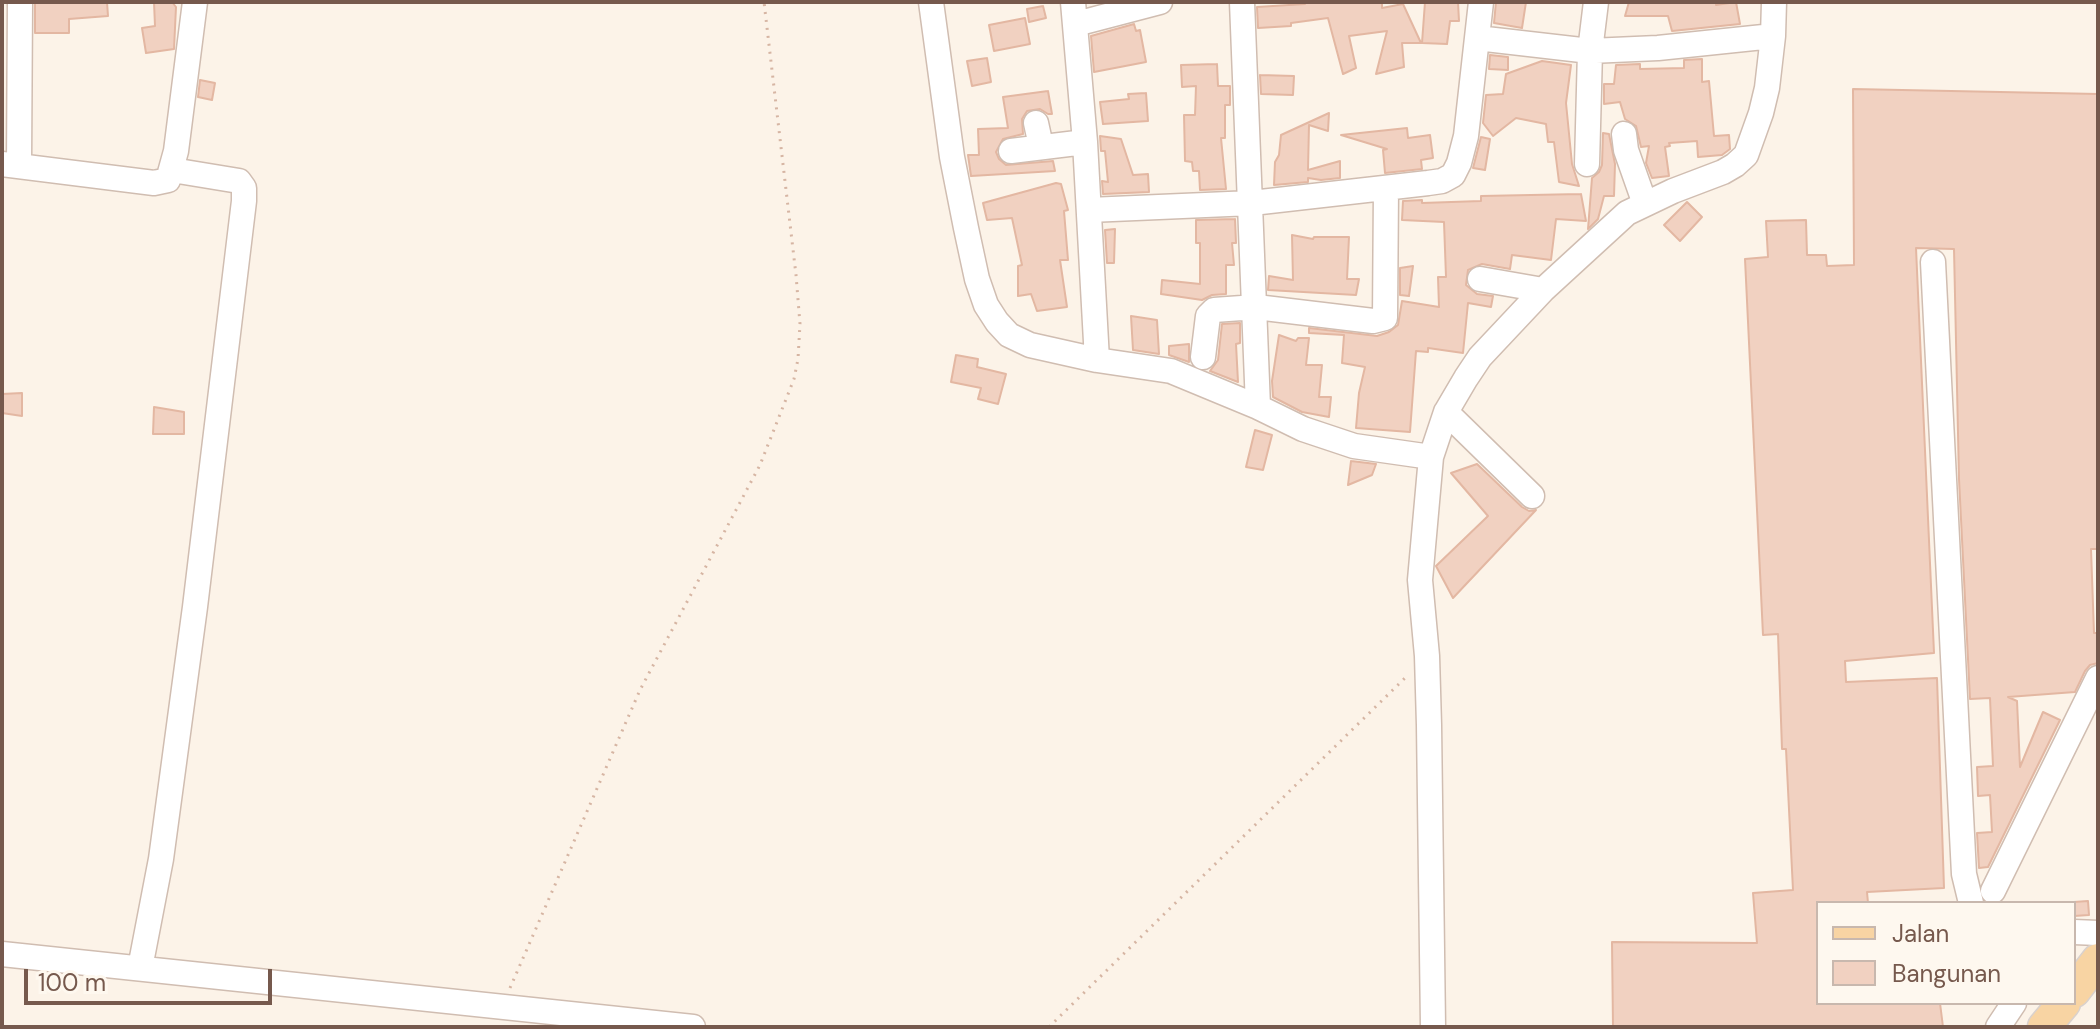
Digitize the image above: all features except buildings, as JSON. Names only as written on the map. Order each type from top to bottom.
[{"type":"main road","points":[[2076,988],[2098,960]]},
{"type":"main road","points":[[2044,1027],[2062,1005]]},
{"type":"street","points":[[20,2],[10,165],[154,183],[168,180],[172,170],[195,2]]},
{"type":"street","points":[[931,2],[952,157],[977,279],[986,305],[1009,335],[1030,345],[1097,360],[1171,371],[1303,429],[1354,446],[1431,457]]},
{"type":"street","points":[[1097,360],[1085,142],[1074,13],[1160,2]]},
{"type":"street","points":[[1242,2],[1258,407]]},
{"type":"street","points":[[1089,210],[1252,203],[1442,181],[1453,175],[1466,136],[1481,2]]},
{"type":"street","points":[[1587,164],[1590,51],[1596,2]]},
{"type":"street","points":[[1433,1027],[1427,656],[1420,580],[1431,457],[1446,412],[1480,357],[1543,290],[1627,213],[1723,172],[1746,155],[1761,113],[1773,36],[1774,2]]},
{"type":"street","points":[[1477,38],[1590,51],[1658,48],[1773,36]]},
{"type":"street","points":[[1011,151],[1038,134],[1085,142]]},
{"type":"street","points":[[1624,134],[1626,150],[1645,204]]},
{"type":"street","points":[[140,968],[161,859],[193,623],[244,201],[244,188],[239,181],[172,170]]},
{"type":"street","points":[[1203,357],[1209,313],[1214,310],[1256,307],[1373,321],[1385,318],[1386,188]]},
{"type":"street","points":[[1933,262],[1964,874],[1971,901]]},
{"type":"street","points":[[1480,279],[1543,290]]},
{"type":"street","points":[[1446,412],[1532,496]]},
{"type":"street","points":[[1993,891],[2087,723],[2098,678]]},
{"type":"street","points":[[2076,932],[2098,933]]},
{"type":"street","points":[[2,954],[693,1027]]},
{"type":"street","points":[[1998,1027],[2013,1005]]},
{"type":"path","points":[[503,1005],[640,690],[760,465],[794,379],[799,336],[797,288],[764,2]]},
{"type":"path","points":[[1049,1027],[1427,656]]}]
